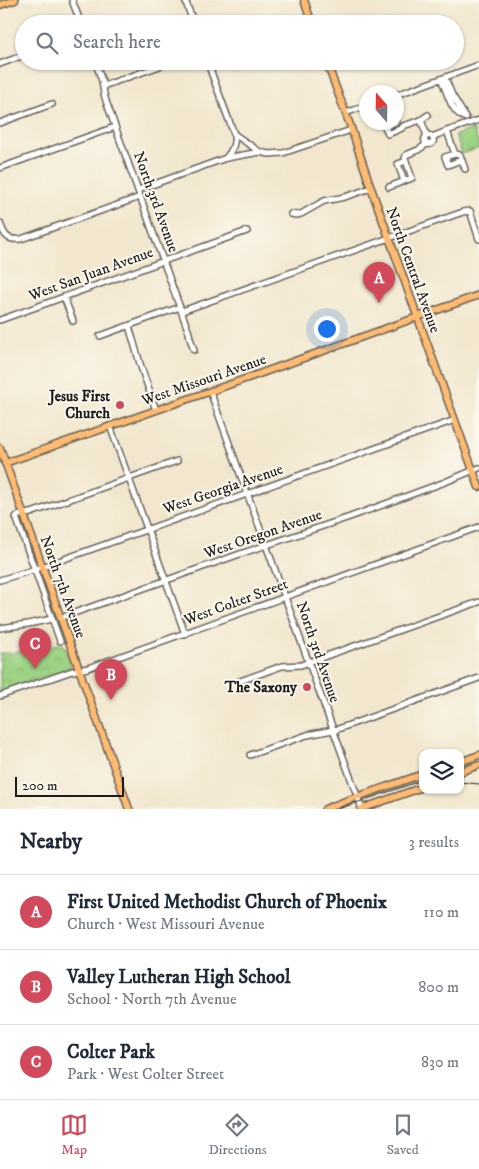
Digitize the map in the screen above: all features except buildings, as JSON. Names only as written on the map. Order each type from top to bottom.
[{"type":"main road","points":[[0,5],[15,0]]},
{"type":"main road","points":[[304,0],[309,15]]},
{"type":"main road","name":"North Central Avenue","points":[[329,70],[388,238],[455,420],[476,470],[479,487]]},
{"type":"main road","name":"West Missouri Avenue","points":[[3,464],[479,295]]},
{"type":"main road","name":"North 7th Avenue","points":[[0,448],[3,464],[24,515],[129,809]]},
{"type":"main road","points":[[464,760],[478,755]]},
{"type":"main road","points":[[468,769],[477,761],[478,755]]},
{"type":"main road","points":[[464,770],[479,764]]},
{"type":"main road","points":[[325,809],[419,775]]},
{"type":"main road","points":[[361,809],[419,788]]},
{"type":"street","points":[[72,0],[78,15]]},
{"type":"street","points":[[185,0],[191,15]]},
{"type":"street","points":[[0,64],[15,58]]},
{"type":"street","points":[[404,92],[479,65]]},
{"type":"street","name":"North 3rd Avenue","points":[[98,70],[115,127],[194,350]]},
{"type":"street","points":[[103,86],[148,70]]},
{"type":"street","points":[[210,70],[235,139],[231,152],[226,158]]},
{"type":"street","points":[[443,78],[453,107],[460,116],[468,120],[479,120]]},
{"type":"street","points":[[0,122],[52,104]]},
{"type":"street","points":[[346,113],[359,108]]},
{"type":"street","points":[[404,126],[421,120],[428,115]]},
{"type":"street","points":[[421,120],[430,137]]},
{"type":"street","points":[[388,187],[412,178],[405,158],[406,155],[426,144],[425,139],[447,131],[468,120]]},
{"type":"street","points":[[0,168],[115,127]]},
{"type":"street","points":[[138,190],[226,158],[260,152],[276,154],[291,151],[351,130]]},
{"type":"street","points":[[386,130],[388,134],[397,130]]},
{"type":"street","points":[[447,131],[455,154]]},
{"type":"street","points":[[234,134],[260,152]]},
{"type":"street","points":[[461,159],[448,165],[445,157],[455,154],[460,155],[465,168]]},
{"type":"street","points":[[291,214],[301,214],[324,201],[345,197],[371,188]]},
{"type":"street","points":[[0,223],[4,233],[11,239],[21,239],[140,196]]},
{"type":"street","points":[[100,336],[463,212],[470,211],[479,239]]},
{"type":"street","name":"West San Juan Avenue","points":[[0,320],[247,231]]},
{"type":"street","points":[[64,297],[73,321]]},
{"type":"street","points":[[129,326],[156,410]]},
{"type":"street","name":"North 3rd Avenue","points":[[210,391],[361,809]]},
{"type":"street","name":"West Georgia Avenue","points":[[0,580],[34,570],[455,420]]},
{"type":"street","points":[[110,426],[185,634]]},
{"type":"street","points":[[24,515],[177,461]]},
{"type":"street","name":"West Oregon Avenue","points":[[60,618],[350,517],[476,470]]},
{"type":"street","name":"North 7th Avenue","points":[[24,515],[16,518],[60,642]]},
{"type":"street","name":"West Colter Street","points":[[0,696],[185,634],[479,527]]},
{"type":"street","points":[[240,681],[282,666],[302,665],[479,602]]},
{"type":"street","points":[[0,628],[52,619]]},
{"type":"street","points":[[250,755],[307,735],[332,730],[479,678]]},
{"type":"green space","points":[[473,129],[479,148],[462,154],[455,135]]},
{"type":"green space","points":[[58,644],[64,645],[71,668],[0,693],[0,653],[12,653]]},
{"type":"tram line","points":[[338,809],[419,781]]},
{"type":"tram line","points":[[464,782],[479,784]]},
{"type":"place","name":"First United Methodist Church of Phoenix","points":[[379,303]]},
{"type":"place","name":"Jesus First Church","points":[[120,405]]},
{"type":"place","name":"Colter Park","points":[[35,669]]},
{"type":"place","name":"The Saxony","points":[[307,687]]},
{"type":"place","name":"Valley Lutheran High School","points":[[111,700]]}]
